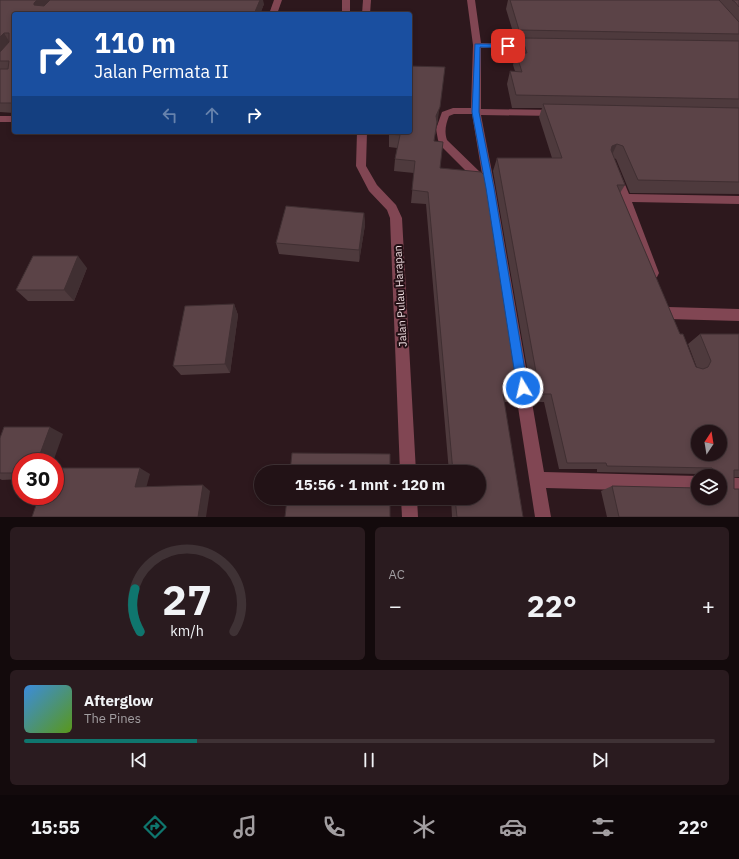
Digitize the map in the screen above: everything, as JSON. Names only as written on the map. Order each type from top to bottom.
[{"type":"street","points":[[274,12],[278,0]]},
{"type":"street","points":[[346,0],[348,2],[346,12]]},
{"type":"street","points":[[366,12],[367,0]]},
{"type":"street","points":[[471,0],[477,46],[476,112],[490,188],[543,517]]},
{"type":"street","points":[[477,46],[548,47]]},
{"type":"street","points":[[490,188],[444,144],[440,137],[440,132],[445,114],[453,111],[563,114]]},
{"type":"street","points":[[0,119],[12,119]]},
{"type":"street","name":"Jalan Pulau Harapan","points":[[362,134],[361,166],[373,188],[392,208],[396,218],[408,465]]},
{"type":"street","points":[[611,162],[657,284]]},
{"type":"street","points":[[625,198],[739,200]]},
{"type":"street","points":[[663,298],[674,327]]},
{"type":"street","points":[[668,313],[739,315]]},
{"type":"street","points":[[538,480],[691,484]]},
{"type":"street","points":[[727,485],[739,486]]},
{"type":"street","points":[[409,505],[410,517]]},
{"type":"building","points":[[0,0],[37,0],[34,5],[44,6],[50,0],[260,0],[255,12],[12,12],[12,103],[0,103],[0,69],[8,69],[9,61],[0,61],[0,52],[9,42],[9,33],[4,33],[0,37]]},
{"type":"building","points":[[510,0],[719,0],[739,22],[739,34],[519,30]]},
{"type":"building","points":[[732,0],[739,0],[739,7],[735,2]]},
{"type":"building","points":[[522,38],[739,41],[739,99],[516,95],[510,71],[522,72],[516,53],[527,53]]},
{"type":"building","points":[[412,66],[445,67],[440,107],[436,116],[437,122],[434,141],[443,142],[440,168],[481,172],[487,177],[522,394],[503,394],[523,517],[457,517],[456,505],[486,505],[486,465],[452,465],[428,192],[412,190],[415,161],[395,159],[400,135],[389,134],[412,134]]},
{"type":"building","points":[[543,104],[739,108],[739,182],[638,180],[623,146],[617,144],[612,146],[611,150],[625,185],[617,185],[680,334],[683,334],[696,367],[703,369],[708,367],[711,361],[700,334],[739,334],[739,470],[734,470],[734,489],[739,489],[739,517],[619,517],[612,486],[691,488],[691,505],[727,505],[727,469],[607,466],[606,463],[567,463],[551,394],[540,394],[497,158],[562,158]]},
{"type":"building","points":[[286,206],[364,213],[359,250],[276,243]]},
{"type":"building","points":[[33,256],[78,256],[64,290],[16,290]]},
{"type":"building","points":[[234,304],[225,364],[173,366],[185,306]]},
{"type":"building","points":[[4,427],[50,427],[40,453],[12,453],[12,473],[0,473],[0,438]]},
{"type":"building","points":[[292,453],[390,454],[390,465],[291,465]]},
{"type":"building","points":[[64,468],[140,468],[135,487],[203,485],[198,517],[32,517],[36,505],[64,505]]},
{"type":"building","points":[[286,505],[390,505],[390,517],[285,517]]},
{"type":"route","points":[[508,46],[477,46],[476,112],[523,388]]}]
